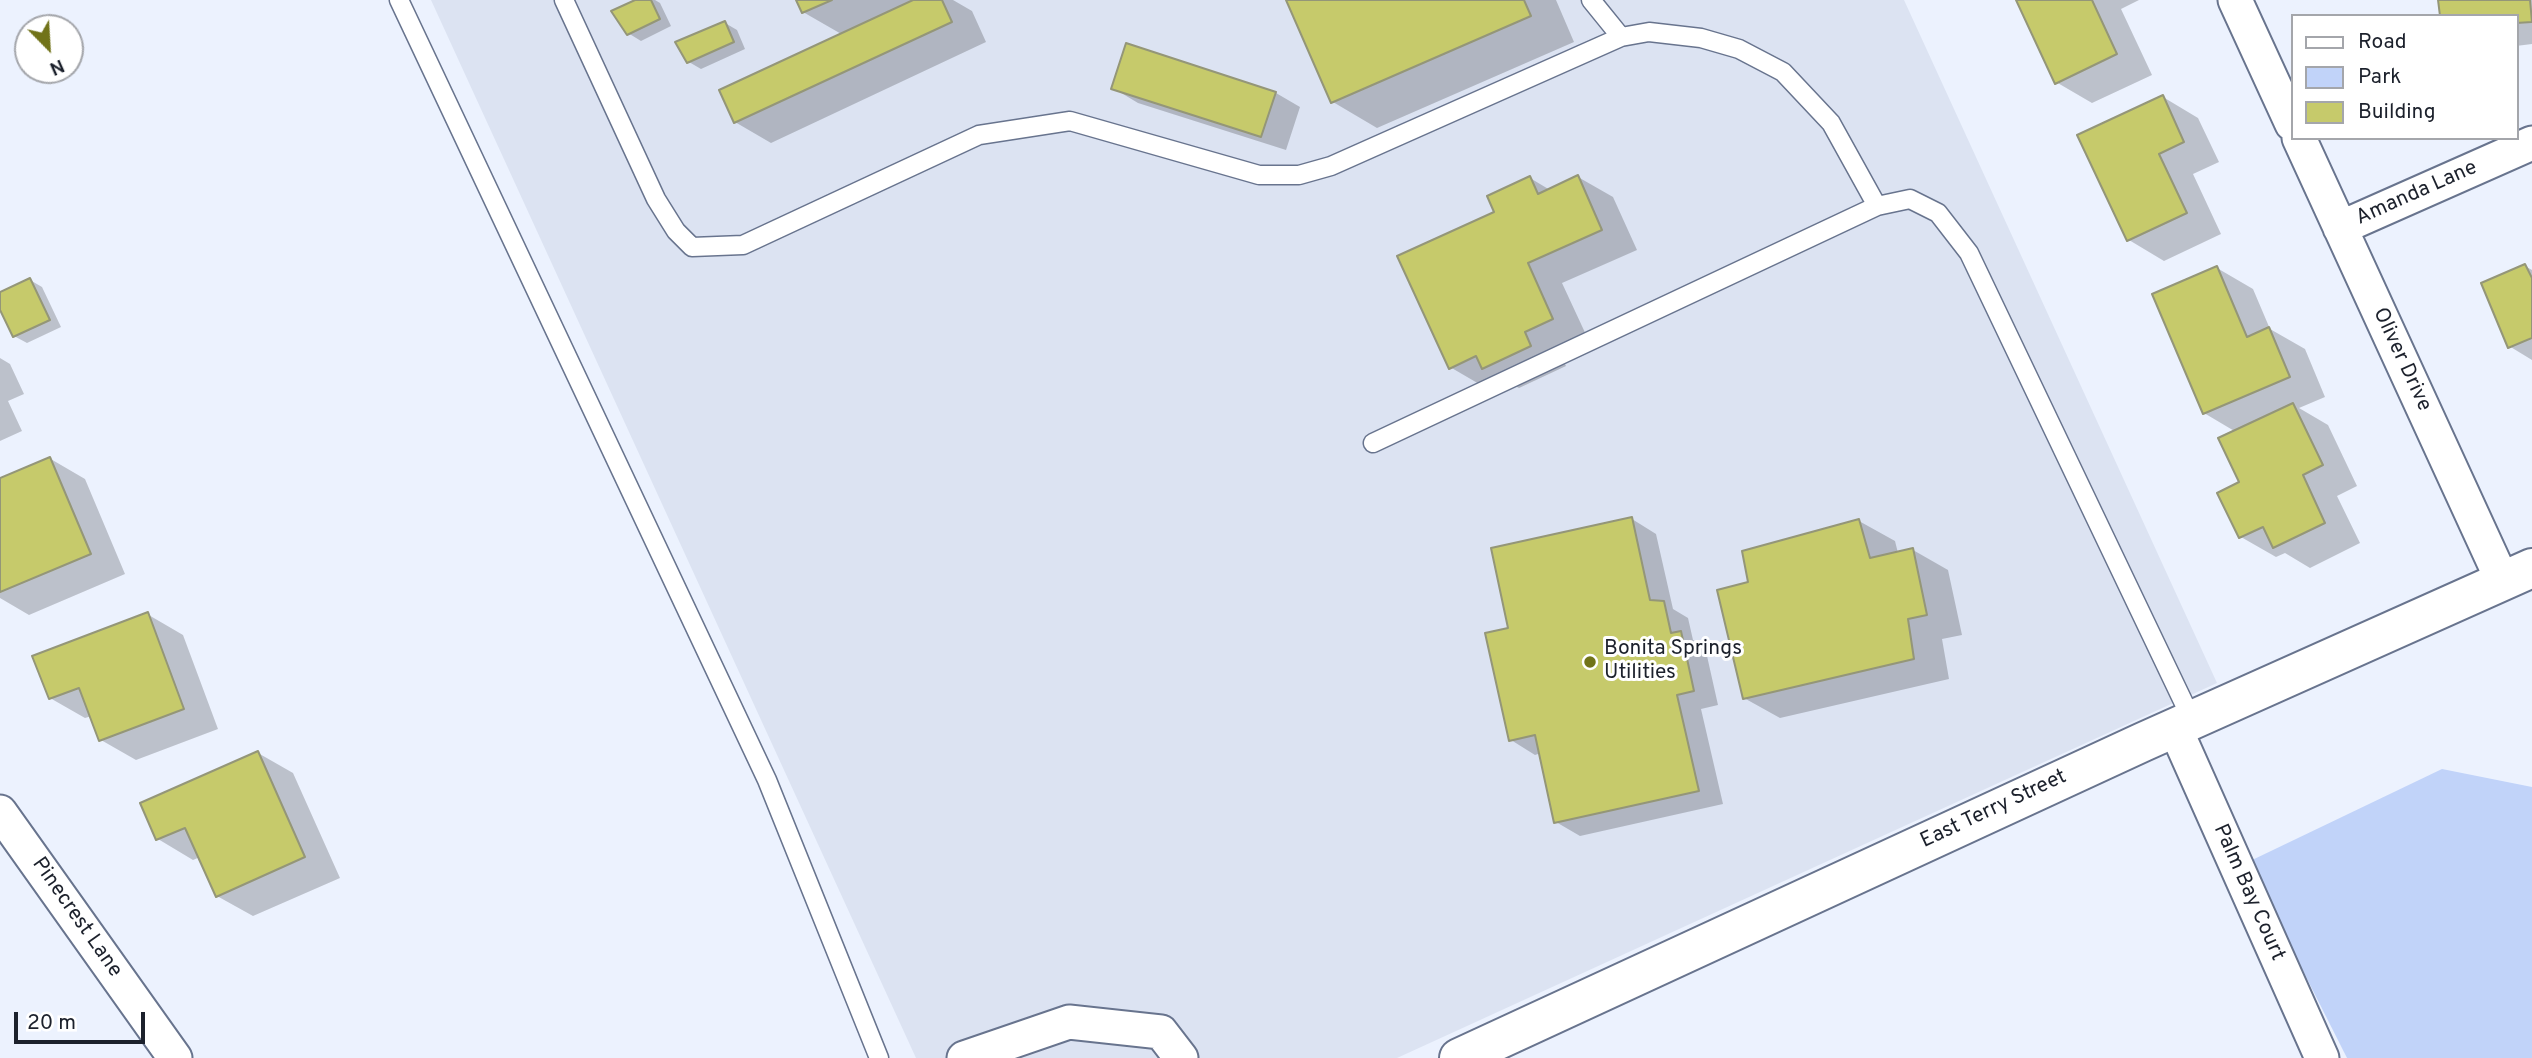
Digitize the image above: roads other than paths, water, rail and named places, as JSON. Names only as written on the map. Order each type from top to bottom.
[{"type":"street","points":[[2235,0],[2290,120]]},
{"type":"street","name":"Oliver Drive","points":[[2300,140],[2340,228],[2517,575]]},
{"type":"street","name":"Amanda Lane","points":[[2340,228],[2532,143]]},
{"type":"street","name":"East Terry Street","points":[[1459,1058],[2183,724],[2517,575]]},
{"type":"street","name":"Palm Bay Court","points":[[2183,724],[2322,1058]]},
{"type":"street","name":"Pinecrest Lane","points":[[0,812],[176,1058]]},
{"type":"street","points":[[964,1058],[1069,1022],[1161,1032],[1181,1058]]},
{"type":"lane","points":[[399,0],[767,780],[879,1058]]},
{"type":"lane","points":[[564,0],[656,199],[676,231],[692,247],[743,245],[979,135],[1070,121],[1259,175],[1299,175],[1331,166],[1621,37],[1649,32],[1701,38],[1739,50],[1783,72],[1830,123],[1877,206]]},
{"type":"lane","points":[[1591,0],[1621,37]]},
{"type":"lane","points":[[1373,443],[1877,206],[1910,200],[1938,213],[1969,253],[2183,724]]},
{"type":"place","name":"Bonita Springs Utilities","points":[[1590,662]]}]
